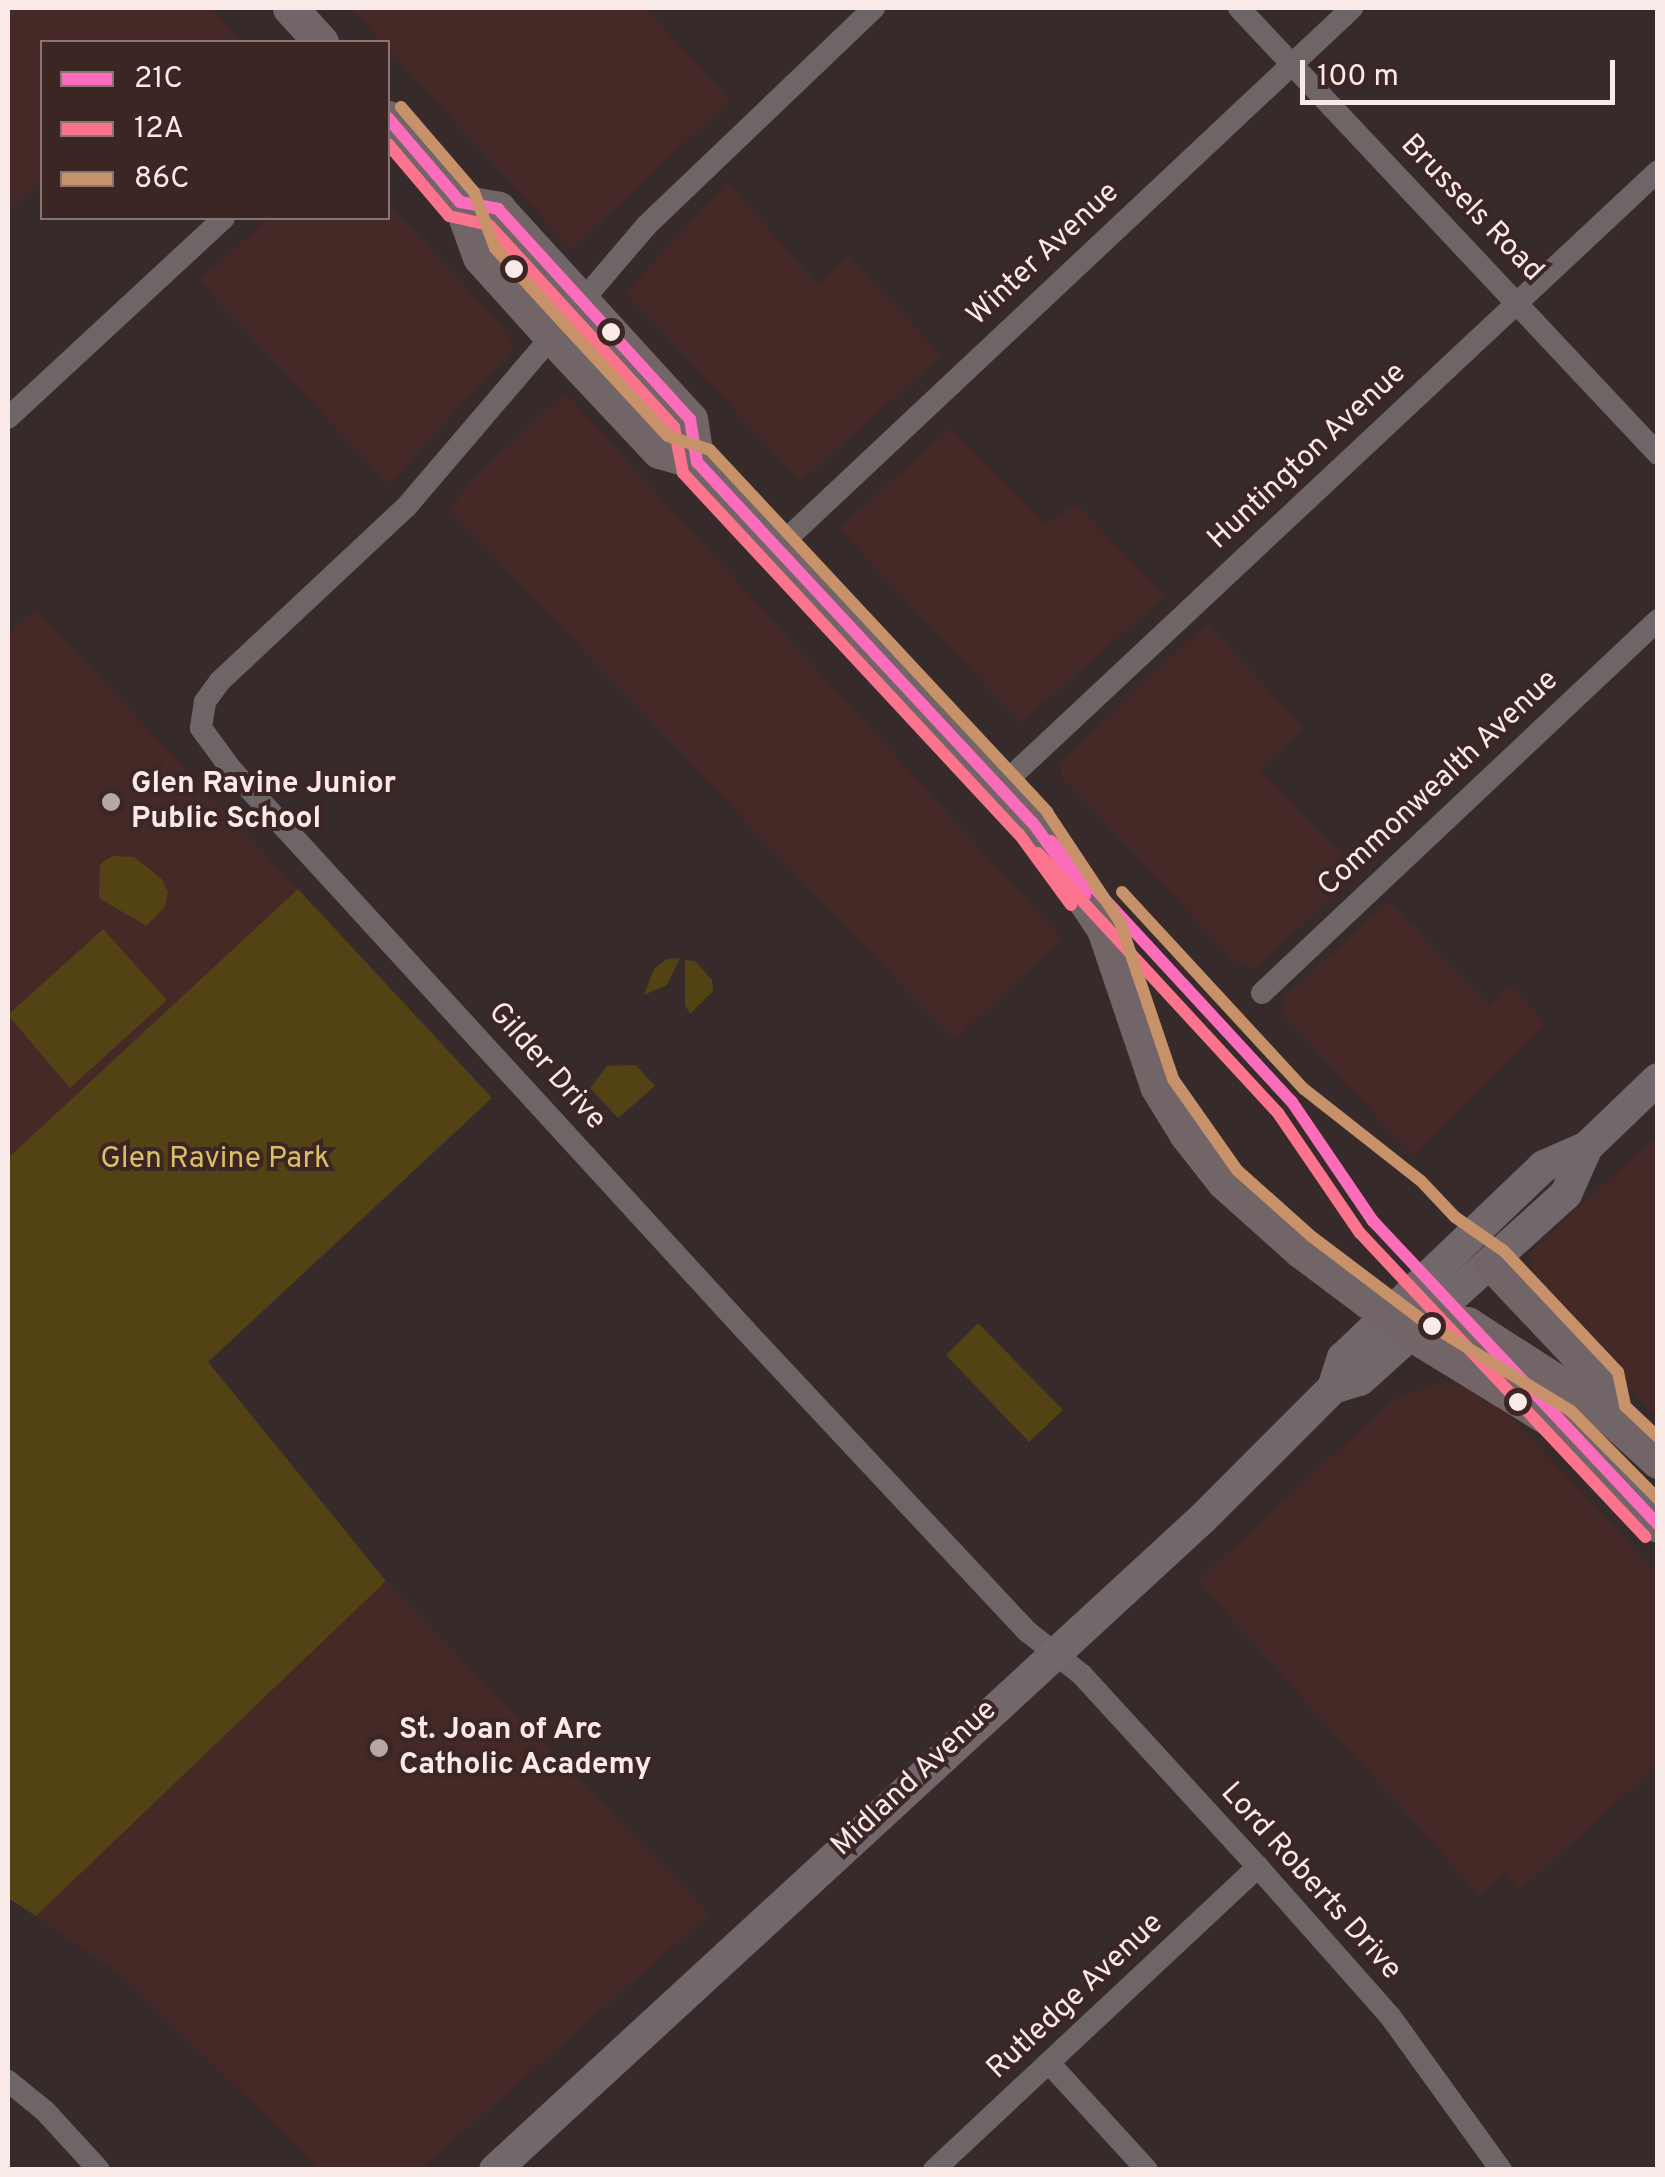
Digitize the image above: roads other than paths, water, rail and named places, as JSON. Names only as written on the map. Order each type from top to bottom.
[{"type":"main road","points":[[290,8],[319,40]]},
{"type":"main road","points":[[390,120],[460,202],[480,257],[552,338],[659,452],[697,462],[1000,787],[1055,852],[1104,929],[1157,1086],[1202,1156],[1224,1182],[1300,1250],[1560,1425],[1658,1526]]},
{"type":"main road","points":[[460,202],[498,210],[690,419],[697,462]]},
{"type":"main road","name":"Midland Avenue","points":[[1410,1322],[1544,1166],[1587,1147],[1658,1079]]},
{"type":"main road","name":"Midland Avenue","points":[[494,2170],[1202,1518],[1333,1388],[1343,1358],[1410,1322],[1491,1263],[1566,1194],[1587,1147]]},
{"type":"main road","points":[[1491,1263],[1604,1383],[1608,1415]]},
{"type":"main road","points":[[1410,1322],[1467,1324],[1608,1415],[1658,1461]]},
{"type":"street","name":"Brussels Road","points":[[1239,8],[1658,454]]},
{"type":"street","name":"Winter Avenue","points":[[776,548],[1352,8]]},
{"type":"street","points":[[552,338],[597,279],[865,11]]},
{"type":"street","name":"Huntington Avenue","points":[[1000,787],[1658,171]]},
{"type":"street","points":[[8,418],[222,220]]},
{"type":"street","name":"Gilder Drive","points":[[552,338],[406,508],[220,681],[205,702],[202,728],[231,769],[746,1331],[1028,1632],[1056,1650]]},
{"type":"street","name":"Commonwealth Avenue","points":[[1262,993],[1658,620]]},
{"type":"street","name":"Lord Roberts Drive","points":[[1056,1650],[1390,2016],[1501,2170]]},
{"type":"street","name":"Rutledge Avenue","points":[[934,2170],[1258,1868]]},
{"type":"street","points":[[1049,2063],[1148,2170]]},
{"type":"street","points":[[8,2081],[44,2111],[98,2170]]},
{"type":"place","name":"Glen Ravine Junior Public School","points":[[111,802]]},
{"type":"place","name":"St. Joan of Arc Catholic Academy","points":[[379,1748]]},
{"type":"park label","name":"Glen Ravine Park","points":[[215,1160]]}]
